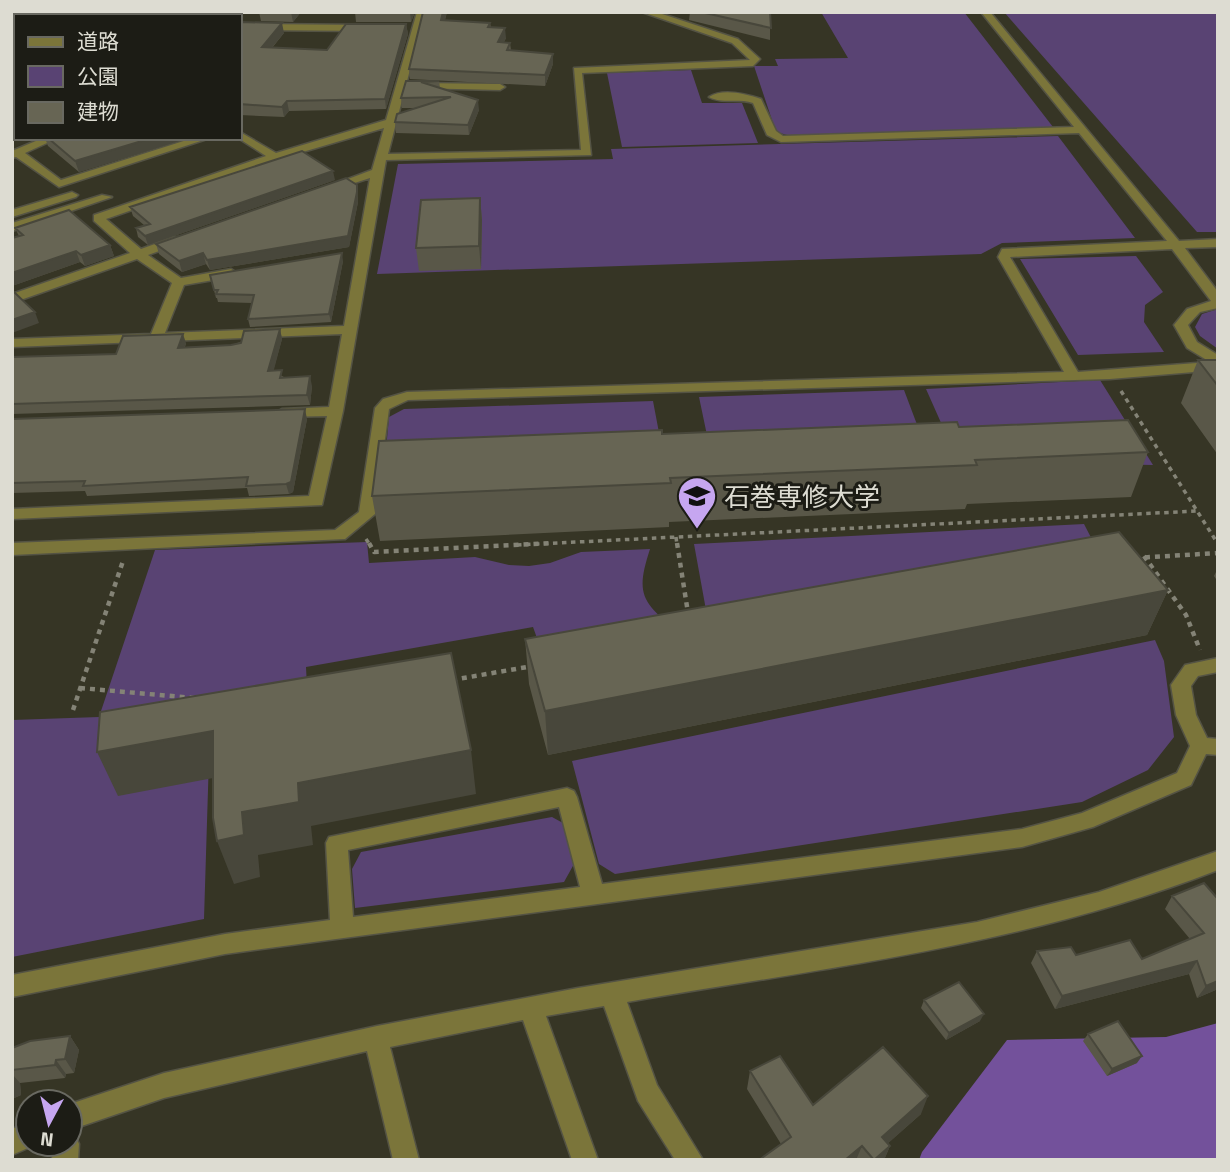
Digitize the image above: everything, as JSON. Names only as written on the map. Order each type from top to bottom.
[{"type":"street","points":[[252,27],[256,12]]},
{"type":"street","points":[[12,514],[316,501],[336,411],[359,252],[378,164],[402,85],[410,28],[421,12]]},
{"type":"street","points":[[310,195],[378,164],[587,153],[577,70],[755,60],[735,41],[646,12]]},
{"type":"street","points":[[985,12],[1176,245],[1218,302],[1194,309],[1181,325],[1192,345],[1218,363]]},
{"type":"street","points":[[242,27],[377,28]]},
{"type":"street","points":[[292,42],[301,27]]},
{"type":"street","points":[[333,42],[339,28]]},
{"type":"street","points":[[402,85],[500,87]]},
{"type":"street","points":[[714,97],[743,96],[757,101],[771,133],[781,139],[1082,130]]},
{"type":"street","points":[[246,271],[179,282],[139,254],[98,218],[275,157],[392,122]]},
{"type":"street","points":[[242,136],[275,157]]},
{"type":"street","points":[[15,154],[48,140]]},
{"type":"street","points":[[15,154],[59,184],[199,140]]},
{"type":"street","points":[[81,177],[121,208]]},
{"type":"street","points":[[12,214],[94,188]]},
{"type":"street","points":[[12,227],[106,197]]},
{"type":"street","points":[[12,299],[192,235]]},
{"type":"street","points":[[1073,376],[1004,257],[1006,251],[1218,243]]},
{"type":"street","points":[[156,338],[179,282]]},
{"type":"street","points":[[12,343],[349,330]]},
{"type":"street","points":[[12,549],[339,535],[367,514],[382,408],[395,398],[1110,375],[1218,363]]},
{"type":"street","points":[[269,413],[336,411]]},
{"type":"street","points":[[12,986],[225,944],[1022,838],[1086,821],[1184,779],[1209,746],[1186,715],[1181,685],[1192,670],[1212,666]]},
{"type":"street","points":[[342,928],[337,843],[567,797],[593,893]]},
{"type":"street","points":[[84,1111],[107,1102],[243,1066],[376,1038],[612,993],[940,940],[1048,917],[1158,885],[1218,860]]},
{"type":"street","points":[[612,993],[647,1093],[690,1160]]},
{"type":"street","points":[[531,1008],[585,1160]]},
{"type":"street","points":[[376,1038],[406,1160]]},
{"type":"path","points":[[1110,375],[1218,544]]},
{"type":"path","points":[[358,523],[374,552],[1197,511]]},
{"type":"path","points":[[676,537],[690,625]]},
{"type":"path","points":[[73,710],[129,544]]},
{"type":"path","points":[[1130,559],[1218,553]]},
{"type":"path","points":[[1144,556],[1186,615],[1212,666]]},
{"type":"path","points":[[450,681],[544,664]]},
{"type":"path","points":[[80,688],[206,698]]},
{"type":"green space","points":[[821,12],[964,12],[1053,127],[791,136],[776,132],[754,66],[778,66],[775,59],[848,58]]},
{"type":"green space","points":[[1004,12],[1218,12],[1218,232],[1197,232]]},
{"type":"green space","points":[[691,70],[702,103],[742,103],[758,143],[622,147],[607,73]]},
{"type":"green space","points":[[1058,136],[1135,238],[1002,243],[981,254],[377,274],[398,164],[613,159],[611,149]]},
{"type":"green space","points":[[1136,256],[1163,292],[1145,305],[1144,322],[1164,352],[1078,355],[1020,259]]},
{"type":"green space","points":[[1218,309],[1218,349],[1200,336],[1195,327],[1202,314]]},
{"type":"green space","points":[[1100,380],[1153,465],[958,461],[926,389]]},
{"type":"green space","points":[[904,390],[930,459],[713,464],[699,397]]},
{"type":"green space","points":[[653,401],[664,459],[384,471],[389,417],[404,409]]},
{"type":"green space","points":[[1084,524],[1100,555],[708,621],[694,544]]},
{"type":"green space","points":[[367,542],[369,563],[475,557],[509,565],[529,566],[550,563],[581,552],[650,549],[643,577],[645,596],[656,613],[678,632],[542,652],[533,627],[306,667],[308,707],[210,725],[204,919],[12,957],[12,720],[99,717],[155,550]]},
{"type":"green space","points":[[1155,640],[1164,661],[1174,737],[1148,770],[1082,802],[615,874],[599,864],[572,761]]},
{"type":"green space","points":[[552,817],[563,823],[574,864],[564,882],[355,908],[352,869],[361,852]]},
{"type":"shaded area","points":[[1218,1023],[1218,1160],[919,1160],[922,1152],[1007,1040],[1166,1037]]},
{"type":"building","points":[[162,12],[194,12],[193,14],[160,14]]},
{"type":"building","points":[[423,12],[443,12],[441,20],[490,23],[488,27],[505,28],[498,42],[510,43],[507,50],[553,54],[545,75],[409,69]]},
{"type":"building","points":[[701,12],[770,12],[771,28]]},
{"type":"building","points":[[242,22],[282,23],[262,47],[327,50],[346,24],[406,24],[385,99],[287,101],[282,107],[242,104]]},
{"type":"building","points":[[14,81],[14,110],[12,109]]},
{"type":"building","points":[[406,81],[439,81],[421,82],[478,100],[468,125],[395,122],[397,114],[451,97],[401,98]]},
{"type":"building","points":[[50,140],[145,140],[75,161]]},
{"type":"building","points":[[302,151],[333,171],[145,236],[136,228],[150,224],[130,207]]},
{"type":"building","points":[[346,178],[357,185],[348,236],[207,260],[203,253],[179,261],[156,244]]},
{"type":"building","points":[[480,198],[479,246],[416,248],[421,200]]},
{"type":"building","points":[[69,210],[110,245],[81,255],[76,251],[12,273],[12,238],[23,235],[15,228]]},
{"type":"building","points":[[342,253],[329,314],[248,319],[254,295],[216,294],[218,290],[214,290],[210,275]]},
{"type":"building","points":[[14,292],[35,312],[12,320]]},
{"type":"building","points":[[280,329],[268,371],[282,370],[280,378],[310,376],[307,395],[12,404],[12,357],[116,354],[123,336],[183,334],[178,348],[231,345],[241,343],[244,331]]},
{"type":"building","points":[[1198,360],[1218,360],[1218,386]]},
{"type":"building","points":[[305,409],[291,482],[286,484],[246,486],[248,477],[83,486],[85,481],[12,483],[12,419]]},
{"type":"building","points":[[1128,420],[1148,452],[975,460],[977,465],[670,478],[671,483],[372,496],[379,441],[662,430],[662,434],[957,422],[959,427]]},
{"type":"building","points":[[1119,532],[1168,590],[545,711],[525,639]]},
{"type":"building","points":[[451,653],[471,750],[298,783],[299,802],[242,812],[244,835],[217,841],[213,818],[213,731],[97,752],[100,712]]},
{"type":"building","points":[[1204,883],[1218,899],[1218,981],[1206,986],[1197,961],[1062,996],[1037,951],[1071,947],[1076,955],[1130,940],[1142,959],[1204,933],[1172,896]]},
{"type":"building","points":[[959,982],[984,1014],[949,1033],[924,1000]]},
{"type":"building","points":[[1118,1021],[1142,1056],[1112,1069],[1088,1034]]},
{"type":"building","points":[[70,1036],[65,1059],[56,1060],[55,1065],[12,1070],[12,1048],[30,1041]]},
{"type":"building","points":[[883,1047],[928,1096],[882,1137],[890,1146],[874,1160],[862,1146],[845,1160],[759,1160],[791,1137],[750,1071],[780,1056],[813,1105]]},
{"type":"place","name":"石巻専修大学","points":[[697,530]]}]
